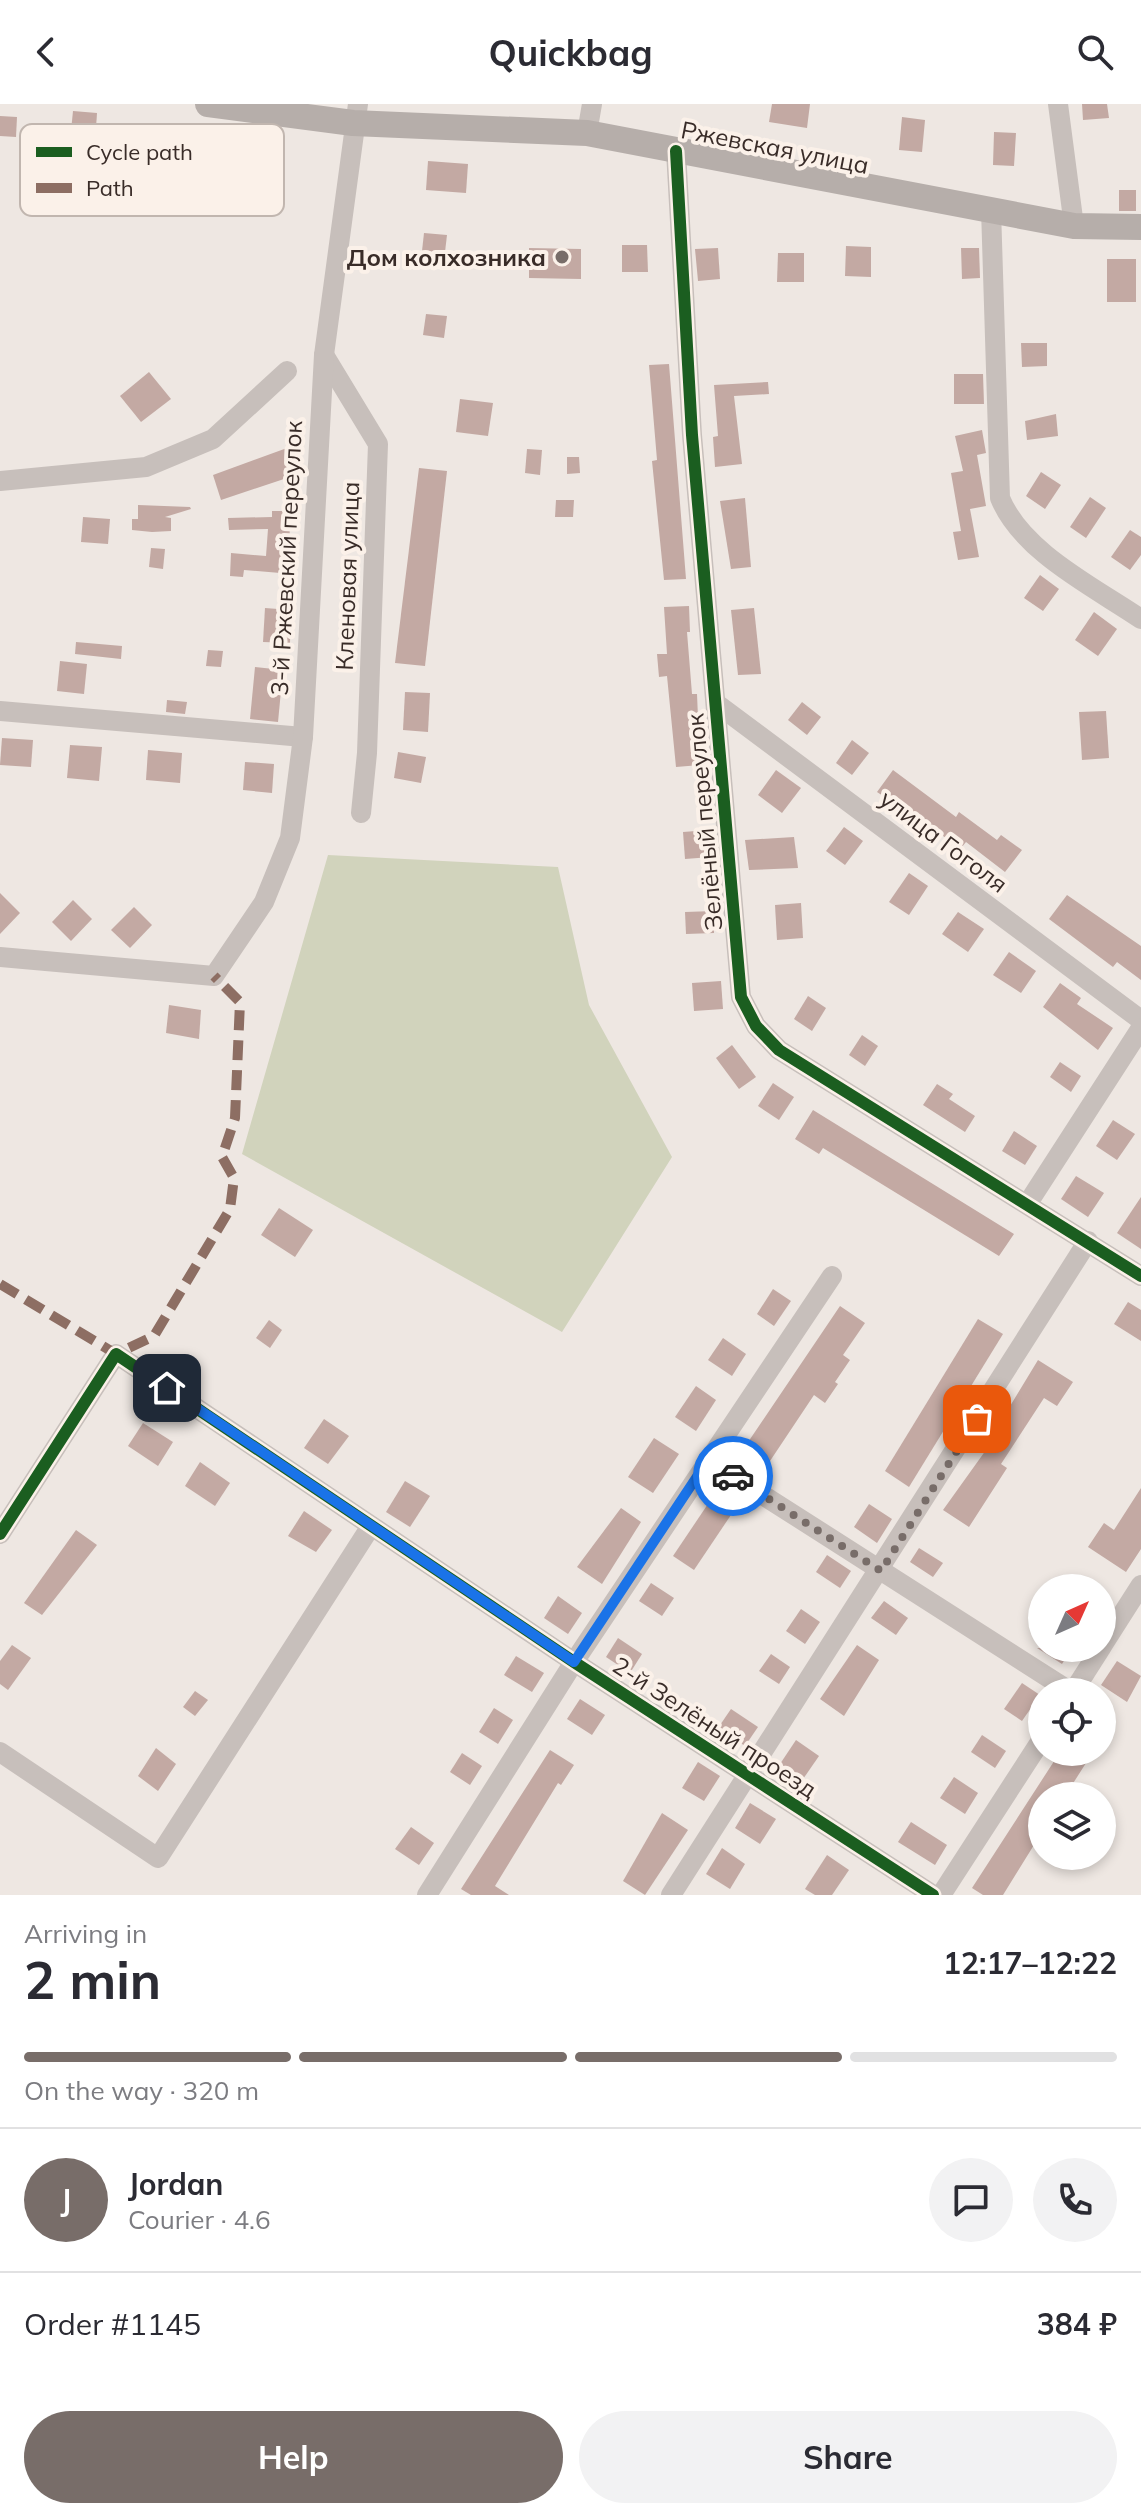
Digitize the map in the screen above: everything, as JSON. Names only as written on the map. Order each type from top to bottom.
[{"type":"main road","name":"Ржевская улица","points":[[208,104],[587,133],[1074,226],[1141,227]]},
{"type":"street","points":[[587,133],[592,104]]},
{"type":"street","points":[[1058,104],[1074,226]]},
{"type":"street","name":"3-й Ржевский переулок","points":[[0,957],[214,976],[264,902],[290,838],[303,737],[324,355],[356,114]]},
{"type":"street","name":"Зелёный переулок","points":[[676,151],[692,435],[741,997],[756,1026],[779,1050],[1141,1276]]},
{"type":"street","points":[[991,209],[1000,498],[1007,515],[1026,539],[1141,619]]},
{"type":"street","name":"Кленовая улица","points":[[324,355],[378,444],[367,753],[361,813]]},
{"type":"street","points":[[0,481],[146,467],[213,439],[287,371]]},
{"type":"street","name":"улица Гоголя","points":[[717,704],[1141,1020]]},
{"type":"street","points":[[0,711],[303,737]]},
{"type":"street","points":[[1028,1203],[1141,1028]]},
{"type":"street","points":[[671,1895],[881,1571],[1088,1241]]},
{"type":"street","points":[[427,1895],[574,1662],[832,1276]]},
{"type":"street","name":"2-й Зелёный проезд","points":[[0,1534],[116,1354],[574,1662],[933,1895]]},
{"type":"street","points":[[708,1460],[1050,1678]]},
{"type":"street","points":[[0,1752],[158,1858],[371,1526]]},
{"type":"street","points":[[1116,1624],[1141,1585]]},
{"type":"street","points":[[941,1895],[1028,1761]]},
{"type":"green space","points":[[328,855],[558,867],[589,1005],[672,1157],[562,1332],[242,1154]]},
{"type":"building","points":[[772,104],[810,104],[807,128],[769,122]]},
{"type":"building","points":[[1082,104],[1107,104],[1109,118],[1083,120]]},
{"type":"building","points":[[73,111],[97,113],[96,124],[72,124]]},
{"type":"building","points":[[0,116],[17,117],[16,137],[0,136]]},
{"type":"building","points":[[902,117],[925,120],[922,152],[899,150]]},
{"type":"building","points":[[994,132],[1016,133],[1014,166],[993,165]]},
{"type":"building","points":[[428,161],[468,164],[466,193],[426,190]]},
{"type":"building","points":[[1119,190],[1136,190],[1136,211],[1119,211]]},
{"type":"building","points":[[424,233],[447,235],[445,252],[422,251]]},
{"type":"building","points":[[622,245],[647,245],[648,272],[622,272]]},
{"type":"building","points":[[846,246],[871,247],[871,277],[845,276]]},
{"type":"building","points":[[529,248],[581,249],[581,279],[529,278]]},
{"type":"building","points":[[718,248],[720,279],[698,281],[695,249]]},
{"type":"building","points":[[961,248],[979,248],[980,278],[962,279]]},
{"type":"building","points":[[778,253],[804,253],[804,282],[777,282]]},
{"type":"building","points":[[1107,259],[1136,259],[1136,302],[1107,302]]},
{"type":"building","points":[[426,314],[447,316],[444,338],[423,335]]},
{"type":"building","points":[[1021,343],[1047,343],[1047,366],[1022,367]]},
{"type":"building","points":[[669,364],[686,579],[664,580],[652,461],[657,460],[649,365]]},
{"type":"building","points":[[149,372],[171,399],[141,422],[120,396]]},
{"type":"building","points":[[954,374],[983,374],[984,404],[954,404]]},
{"type":"building","points":[[768,382],[769,394],[734,396],[742,464],[715,467],[713,437],[718,436],[714,385]]},
{"type":"building","points":[[460,399],[493,403],[488,436],[456,432]]},
{"type":"building","points":[[1056,414],[1058,436],[1027,440],[1025,421]]},
{"type":"building","points":[[982,430],[986,453],[977,455],[986,506],[970,509],[979,557],[958,560],[953,532],[961,531],[951,473],[963,471],[955,436]]},
{"type":"building","points":[[298,444],[305,472],[221,500],[213,475]]},
{"type":"building","points":[[527,449],[542,450],[540,475],[525,473]]},
{"type":"building","points":[[567,457],[579,457],[580,473],[567,474]]},
{"type":"building","points":[[419,468],[447,471],[425,666],[395,663]]},
{"type":"building","points":[[1041,472],[1061,485],[1045,509],[1026,496]]},
{"type":"building","points":[[1090,497],[1106,508],[1086,538],[1070,527]]},
{"type":"building","points":[[745,498],[751,567],[731,569],[720,501]]},
{"type":"building","points":[[556,500],[574,500],[573,517],[555,517]]},
{"type":"building","points":[[138,505],[191,509],[165,517],[171,518],[171,531],[152,532],[132,530],[132,519],[138,519]]},
{"type":"building","points":[[272,511],[289,511],[290,542],[295,542],[292,574],[244,570],[243,577],[230,576],[231,553],[266,556],[268,529],[229,530],[228,518],[272,517]]},
{"type":"building","points":[[83,517],[110,519],[108,544],[81,542]]},
{"type":"building","points":[[1130,530],[1141,537],[1141,555],[1130,570],[1111,557]]},
{"type":"building","points":[[151,548],[165,549],[163,569],[149,567]]},
{"type":"building","points":[[1040,575],[1059,589],[1043,611],[1024,598]]},
{"type":"building","points":[[689,606],[690,632],[687,632],[692,694],[697,694],[700,765],[676,767],[667,676],[659,677],[657,654],[667,654],[664,607]]},
{"type":"building","points":[[265,608],[291,610],[290,643],[263,642]]},
{"type":"building","points":[[754,608],[761,674],[738,675],[731,610]]},
{"type":"building","points":[[1094,612],[1117,629],[1098,656],[1075,640]]},
{"type":"building","points":[[76,642],[122,646],[121,659],[75,654]]},
{"type":"building","points":[[208,650],[223,651],[221,667],[206,666]]},
{"type":"building","points":[[60,661],[87,664],[84,694],[57,691]]},
{"type":"building","points":[[255,667],[283,670],[278,722],[250,719]]},
{"type":"building","points":[[405,692],[430,693],[428,732],[403,730]]},
{"type":"building","points":[[167,700],[187,702],[185,714],[166,712]]},
{"type":"building","points":[[802,702],[821,717],[807,735],[788,720]]},
{"type":"building","points":[[1106,711],[1109,758],[1082,760],[1079,712]]},
{"type":"building","points":[[2,738],[33,740],[31,767],[0,765]]},
{"type":"building","points":[[852,740],[869,753],[852,775],[836,763]]},
{"type":"building","points":[[70,745],[102,747],[99,781],[67,778]]},
{"type":"building","points":[[148,750],[182,753],[180,783],[146,780]]},
{"type":"building","points":[[398,752],[426,757],[421,783],[394,778]]},
{"type":"building","points":[[245,762],[274,764],[272,793],[243,790]]},
{"type":"building","points":[[776,770],[801,788],[782,813],[758,795]]},
{"type":"building","points":[[893,770],[956,817],[959,812],[997,840],[1001,835],[1022,850],[1005,872],[966,842],[961,848],[877,792]]},
{"type":"building","points":[[844,827],[863,841],[845,865],[826,851]]},
{"type":"building","points":[[709,830],[711,857],[685,859],[683,832]]},
{"type":"building","points":[[794,837],[798,868],[749,870],[745,840]]},
{"type":"building","points":[[909,873],[928,886],[909,915],[889,902]]},
{"type":"building","points":[[0,893],[20,913],[0,934]]},
{"type":"building","points":[[1067,895],[1141,946],[1141,980],[1117,962],[1113,967],[1049,919]]},
{"type":"building","points":[[73,900],[92,919],[71,941],[52,922]]},
{"type":"building","points":[[801,903],[803,938],[777,940],[775,905]]},
{"type":"building","points":[[134,907],[152,925],[130,948],[111,930]]},
{"type":"building","points":[[714,911],[714,933],[686,934],[685,912]]},
{"type":"building","points":[[958,912],[984,929],[968,952],[942,934]]},
{"type":"building","points":[[1009,952],[1036,971],[1021,993],[993,975]]},
{"type":"building","points":[[721,981],[723,1009],[694,1011],[692,983]]},
{"type":"building","points":[[1060,983],[1081,998],[1077,1004],[1113,1028],[1098,1050],[1043,1007]]},
{"type":"building","points":[[808,996],[826,1008],[812,1031],[794,1019]]},
{"type":"building","points":[[169,1005],[201,1010],[199,1039],[166,1033]]},
{"type":"building","points":[[862,1035],[878,1046],[865,1066],[849,1055]]},
{"type":"building","points":[[732,1045],[756,1077],[739,1089],[716,1058]]},
{"type":"building","points":[[1060,1062],[1081,1076],[1071,1092],[1050,1077]]},
{"type":"building","points":[[773,1083],[794,1097],[779,1120],[758,1106]]},
{"type":"building","points":[[937,1084],[953,1094],[949,1099],[975,1116],[965,1132],[923,1105]]},
{"type":"building","points":[[813,1110],[1014,1234],[999,1256],[823,1148],[819,1154],[795,1139]]},
{"type":"building","points":[[1113,1120],[1135,1134],[1117,1160],[1096,1146]]},
{"type":"building","points":[[1014,1131],[1037,1146],[1025,1165],[1002,1151]]},
{"type":"building","points":[[1076,1176],[1104,1193],[1088,1217],[1061,1199]]},
{"type":"building","points":[[1141,1197],[1141,1249],[1117,1233]]},
{"type":"building","points":[[279,1208],[313,1230],[295,1257],[261,1235]]},
{"type":"building","points":[[773,1289],[791,1301],[774,1326],[757,1314]]},
{"type":"building","points":[[1128,1302],[1141,1310],[1141,1341],[1114,1324]]},
{"type":"building","points":[[840,1306],[865,1323],[843,1355],[850,1360],[825,1403],[814,1395],[764,1470],[740,1454]]},
{"type":"building","points":[[978,1319],[1003,1334],[909,1487],[885,1471]]},
{"type":"building","points":[[269,1320],[282,1330],[270,1348],[256,1338]]},
{"type":"building","points":[[723,1338],[746,1354],[732,1376],[708,1360]]},
{"type":"building","points":[[1038,1360],[1073,1382],[1057,1406],[1044,1398],[1001,1464],[1007,1468],[969,1527],[943,1510],[996,1436],[993,1434]]},
{"type":"building","points":[[696,1386],[716,1400],[696,1431],[675,1417]]},
{"type":"building","points":[[324,1419],[349,1436],[328,1464],[304,1448]]},
{"type":"building","points":[[143,1423],[173,1442],[158,1466],[128,1446]]},
{"type":"building","points":[[654,1438],[679,1454],[653,1493],[628,1477]]},
{"type":"building","points":[[200,1462],[230,1483],[215,1506],[185,1486]]},
{"type":"building","points":[[405,1481],[430,1496],[410,1527],[386,1512]]},
{"type":"building","points":[[1141,1488],[1141,1549],[1126,1572],[1088,1547],[1104,1523],[1114,1530]]},
{"type":"building","points":[[718,1489],[739,1503],[694,1570],[673,1556]]},
{"type":"building","points":[[869,1504],[892,1519],[877,1543],[854,1527]]},
{"type":"building","points":[[621,1508],[641,1522],[602,1584],[577,1567]]},
{"type":"building","points":[[304,1511],[332,1530],[316,1552],[288,1536]]},
{"type":"building","points":[[76,1530],[97,1545],[42,1615],[24,1603]]},
{"type":"building","points":[[919,1548],[943,1563],[933,1577],[910,1562]]},
{"type":"building","points":[[827,1555],[851,1571],[840,1588],[816,1572]]},
{"type":"building","points":[[651,1583],[674,1598],[662,1616],[639,1601]]},
{"type":"building","points":[[558,1596],[582,1613],[568,1634],[544,1618]]},
{"type":"building","points":[[884,1601],[908,1618],[896,1635],[871,1618]]},
{"type":"building","points":[[801,1609],[820,1622],[805,1644],[786,1631]]},
{"type":"building","points":[[618,1638],[642,1654],[630,1673],[606,1657]]},
{"type":"building","points":[[12,1645],[31,1658],[8,1690],[0,1684],[0,1661]]},
{"type":"building","points":[[857,1645],[879,1660],[844,1716],[820,1699]]},
{"type":"building","points":[[771,1654],[790,1667],[779,1684],[759,1671]]},
{"type":"building","points":[[516,1656],[544,1673],[532,1692],[504,1675]]},
{"type":"building","points":[[1117,1661],[1141,1676],[1127,1702],[1116,1695],[1116,1678],[1106,1678]]},
{"type":"building","points":[[1022,1683],[1028,1687],[1028,1712],[1022,1721],[1004,1709]]},
{"type":"building","points":[[195,1691],[208,1700],[195,1716],[183,1707]]},
{"type":"building","points":[[580,1699],[605,1715],[592,1735],[567,1719]]},
{"type":"building","points":[[494,1708],[513,1720],[498,1744],[479,1732]]},
{"type":"building","points":[[731,1709],[758,1727],[745,1746],[718,1728]]},
{"type":"building","points":[[982,1735],[1006,1751],[995,1768],[971,1752]]},
{"type":"building","points":[[796,1740],[819,1756],[801,1782],[778,1767]]},
{"type":"building","points":[[156,1748],[176,1764],[158,1791],[138,1776]]},
{"type":"building","points":[[550,1750],[574,1765],[561,1785],[558,1783],[495,1886],[509,1895],[471,1895],[461,1889]]},
{"type":"building","points":[[462,1753],[482,1766],[470,1785],[450,1772]]},
{"type":"building","points":[[698,1762],[720,1776],[704,1801],[682,1788]]},
{"type":"building","points":[[1051,1766],[1084,1766],[1074,1782],[1041,1782]]},
{"type":"building","points":[[954,1777],[978,1793],[965,1814],[940,1798]]},
{"type":"building","points":[[1028,1801],[1028,1855],[1003,1895],[983,1895],[972,1888]]},
{"type":"building","points":[[750,1803],[776,1819],[760,1844],[735,1828]]},
{"type":"building","points":[[662,1813],[688,1830],[645,1895],[623,1881]]},
{"type":"building","points":[[911,1822],[947,1845],[935,1865],[898,1842]]},
{"type":"building","points":[[411,1827],[434,1843],[419,1865],[395,1849]]},
{"type":"building","points":[[722,1848],[745,1864],[730,1889],[706,1874]]},
{"type":"building","points":[[827,1855],[849,1870],[832,1895],[815,1895],[805,1889]]},
{"type":"marked path","points":[[0,1284],[116,1354],[154,1336],[230,1209],[234,1178],[222,1157],[235,1118],[240,1002],[214,976]]},
{"type":"cycle path","points":[[676,151],[692,435],[741,997],[756,1026],[779,1050],[1141,1276]]},
{"type":"cycle path","points":[[0,1534],[116,1354],[574,1662],[933,1895]]},
{"type":"way so far","points":[[733,1476],[881,1571],[977,1419]]},
{"type":"place","name":"Дом колхозника","points":[[562,257]]},
{"type":"route","points":[[167,1388],[574,1662],[708,1460],[733,1476]]}]
